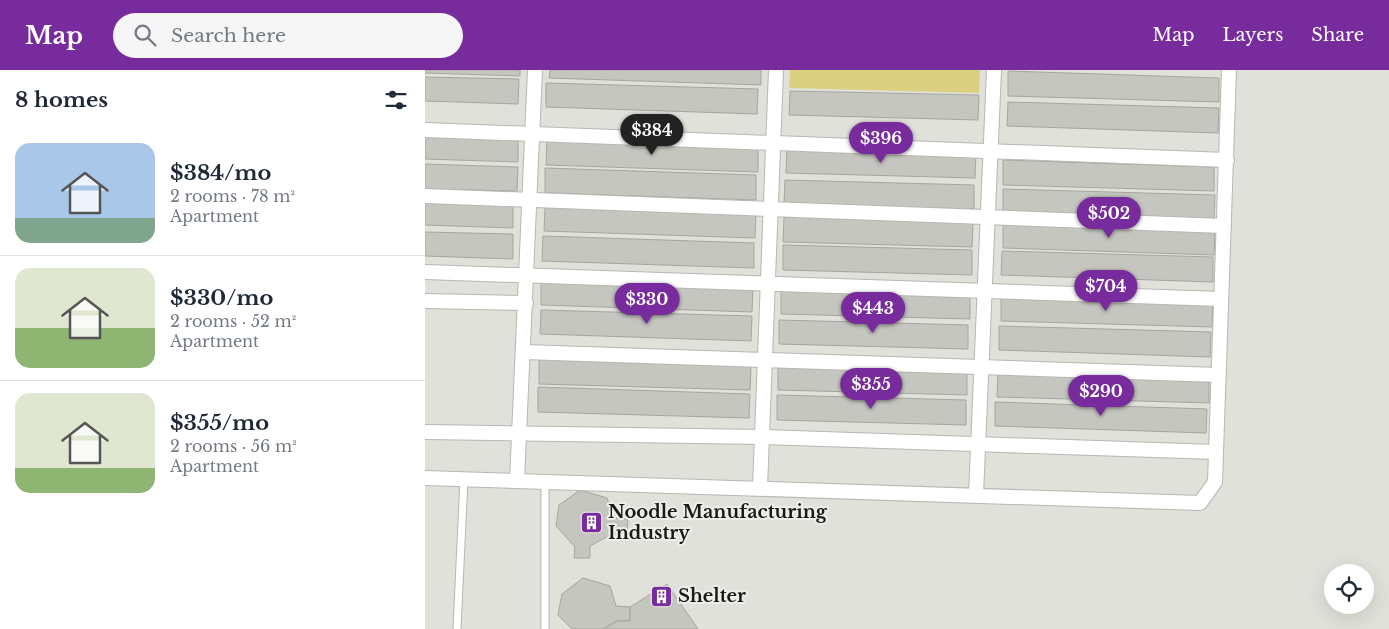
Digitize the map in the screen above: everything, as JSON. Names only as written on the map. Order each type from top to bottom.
[{"type":"street","points":[[517,481],[521,434],[535,70]]},
{"type":"street","points":[[760,488],[776,70]]},
{"type":"street","points":[[976,495],[994,70]]},
{"type":"street","points":[[425,478],[1201,502],[1215,482],[1229,70]]},
{"type":"street","points":[[425,130],[1227,160]]},
{"type":"street","points":[[425,196],[1224,226]]},
{"type":"street","points":[[425,272],[1221,299]]},
{"type":"street","points":[[425,301],[526,303]]},
{"type":"street","points":[[524,352],[1219,375]]},
{"type":"street","points":[[425,432],[763,437],[1216,452]]},
{"type":"lane","points":[[457,629],[464,479]]},
{"type":"lane","points":[[545,482],[545,629]]},
{"type":"shaded area","points":[[790,70],[980,70],[979,93],[789,88]]},
{"type":"building","points":[[425,70],[520,70],[520,76],[425,73]]},
{"type":"building","points":[[550,70],[761,70],[761,85],[549,78]]},
{"type":"building","points":[[1008,71],[1219,78],[1219,102],[1008,96]]},
{"type":"building","points":[[425,77],[519,79],[518,104],[425,101]]},
{"type":"building","points":[[546,83],[758,89],[757,114],[546,107]]},
{"type":"building","points":[[790,91],[979,95],[978,120],[789,115]]},
{"type":"building","points":[[1008,102],[1219,108],[1218,133],[1007,126]]},
{"type":"building","points":[[425,135],[518,137],[518,162],[425,159]]},
{"type":"building","points":[[547,140],[758,147],[758,172],[546,165]]},
{"type":"building","points":[[787,149],[976,154],[975,178],[786,173]]},
{"type":"building","points":[[1003,160],[1214,167],[1214,191],[1003,185]]},
{"type":"building","points":[[425,164],[518,167],[517,191],[425,189]]},
{"type":"building","points":[[545,168],[756,175],[756,200],[545,193]]},
{"type":"building","points":[[785,180],[974,185],[974,209],[784,204]]},
{"type":"building","points":[[1003,189],[1215,195],[1214,220],[1003,213]]},
{"type":"building","points":[[425,201],[513,203],[513,228],[425,225]]},
{"type":"building","points":[[545,207],[756,213],[755,238],[544,231]]},
{"type":"building","points":[[784,217],[973,222],[972,247],[783,242]]},
{"type":"building","points":[[1003,224],[1215,230],[1214,255],[1003,248]]},
{"type":"building","points":[[425,232],[513,234],[513,259],[425,256]]},
{"type":"building","points":[[543,236],[754,243],[754,268],[542,261]]},
{"type":"building","points":[[783,245],[972,250],[972,275],[783,270]]},
{"type":"building","points":[[1002,251],[1213,257],[1213,282],[1001,275]]},
{"type":"building","points":[[541,280],[753,287],[752,312],[541,305]]},
{"type":"building","points":[[781,289],[970,294],[970,319],[781,314]]},
{"type":"building","points":[[1001,296],[1213,303],[1212,327],[1001,321]]},
{"type":"building","points":[[541,310],[752,316],[751,341],[540,334]]},
{"type":"building","points":[[779,320],[968,325],[968,349],[779,344]]},
{"type":"building","points":[[999,326],[1211,332],[1210,357],[999,350]]},
{"type":"building","points":[[539,359],[751,366],[750,390],[539,384]]},
{"type":"building","points":[[778,366],[967,371],[967,395],[778,390]]},
{"type":"building","points":[[998,372],[1209,379],[1209,403],[997,397]]},
{"type":"building","points":[[538,387],[750,394],[749,418],[538,412]]},
{"type":"building","points":[[777,395],[966,400],[966,425],[777,420]]},
{"type":"building","points":[[995,402],[1207,409],[1206,433],[995,426]]},
{"type":"building","name":"Noodle Manufacturing Industry","points":[[580,490],[607,498],[614,518],[628,519],[627,533],[614,533],[590,546],[590,558],[574,558],[575,547],[556,526],[559,505]]},
{"type":"building","name":"Noodle Manufacturing Industry","points":[[583,578],[610,586],[616,606],[630,607],[630,621],[617,621],[603,629],[572,629],[558,615],[562,594]]},
{"type":"building","name":"Shelter","points":[[667,584],[698,629],[603,629],[617,621],[630,621],[630,607]]},
{"type":"place","name":"Noodle Manufacturing Industry","points":[[592,522]]},
{"type":"place","name":"Shelter","points":[[662,596]]}]
